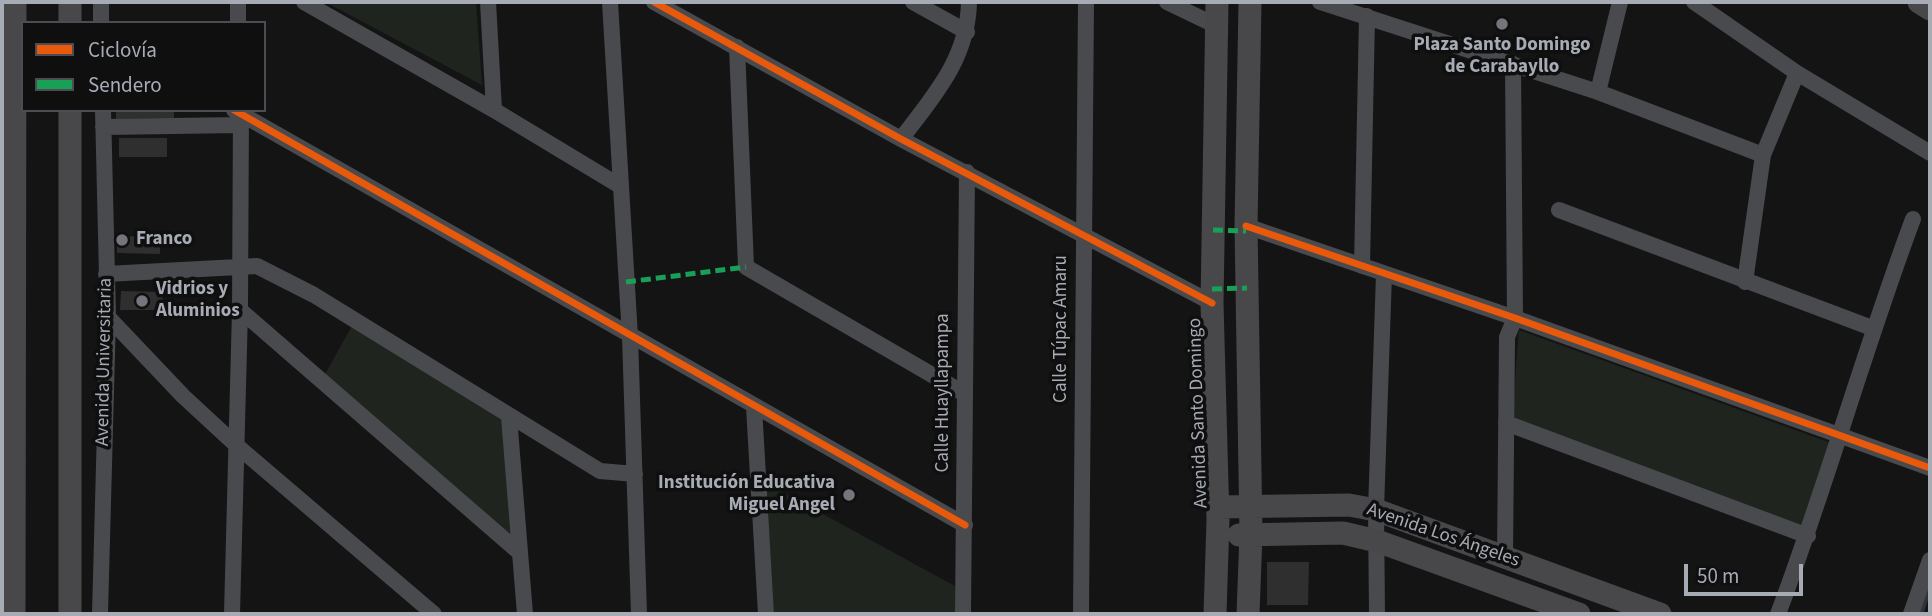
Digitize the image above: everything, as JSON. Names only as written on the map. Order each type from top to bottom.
[{"type":"street","points":[[14,614],[15,2]]},
{"type":"street","points":[[70,2],[70,21]]},
{"type":"street","points":[[101,2],[101,21]]},
{"type":"street","points":[[237,2],[238,21]]},
{"type":"street","points":[[304,2],[494,110],[620,186]]},
{"type":"street","points":[[488,2],[494,110]]},
{"type":"street","points":[[610,2],[629,337],[639,614]]},
{"type":"street","points":[[654,2],[901,139],[1212,303]]},
{"type":"street","points":[[913,2],[967,32]]},
{"type":"street","points":[[901,139],[952,71],[967,32],[968,2]]},
{"type":"street","name":"Calle Túpac Amaru","points":[[1081,614],[1086,2]]},
{"type":"street","points":[[1167,2],[1217,26]]},
{"type":"street","name":"Avenida Santo Domingo","points":[[1215,614],[1218,507],[1212,303],[1217,2]]},
{"type":"street","points":[[1248,614],[1251,506],[1246,226],[1250,2]]},
{"type":"street","points":[[1320,2],[1598,92],[1763,155]]},
{"type":"street","points":[[1598,92],[1620,2]]},
{"type":"street","points":[[1694,2],[1797,73],[1930,153]]},
{"type":"street","points":[[1919,2],[1930,9]]},
{"type":"street","points":[[1362,266],[1367,16]]},
{"type":"street","points":[[737,47],[746,267],[965,394]]},
{"type":"street","points":[[1505,558],[1507,337],[1515,318],[1513,64]]},
{"type":"street","points":[[1745,282],[1763,155],[1797,73]]},
{"type":"street","name":"Avenida Universitaria","points":[[70,112],[70,614]]},
{"type":"street","points":[[103,118],[239,114],[965,525]]},
{"type":"street","points":[[232,614],[240,310],[239,114]]},
{"type":"street","name":"Avenida Universitaria","points":[[100,614],[108,317],[103,118]]},
{"type":"street","name":"Calle Huayllapampa","points":[[963,614],[967,172]]},
{"type":"street","points":[[1559,210],[1745,282],[1872,327]]},
{"type":"street","points":[[1778,614],[1808,536],[1872,327],[1913,219]]},
{"type":"street","points":[[1246,226],[1515,318],[1930,468]]},
{"type":"street","points":[[106,274],[257,266],[314,295],[509,418],[600,471],[635,474]]},
{"type":"street","points":[[1377,614],[1376,510],[1384,274]]},
{"type":"street","points":[[240,310],[520,553]]},
{"type":"street","points":[[108,317],[165,378],[236,445],[434,614]]},
{"type":"street","points":[[754,407],[766,614]]},
{"type":"street","points":[[509,418],[525,614]]},
{"type":"street","points":[[1506,423],[1808,536]]},
{"type":"street","name":"Avenida Los Ángeles","points":[[1218,507],[1349,505],[1376,510],[1660,614]]},
{"type":"street","name":"Avenida Los Ángeles","points":[[1218,535],[1343,533],[1377,541],[1578,614]]},
{"type":"street","points":[[1911,614],[1930,560]]},
{"type":"shaded area","points":[[476,2],[482,85],[327,3]]},
{"type":"shaded area","points":[[353,324],[502,420],[513,539],[324,376]]},
{"type":"shaded area","points":[[1519,330],[1834,444],[1802,526],[1512,419]]},
{"type":"shaded area","points":[[766,483],[955,586],[956,614],[774,614]]},
{"type":"building","points":[[116,112],[174,112],[174,118],[116,119]]},
{"type":"building","points":[[119,138],[167,138],[167,157],[119,157]]},
{"type":"building","points":[[117,236],[160,237],[160,254],[117,253]]},
{"type":"building","name":"Vidrios y Aluminios","points":[[121,291],[163,292],[162,310],[120,310]]},
{"type":"building","points":[[1267,562],[1309,562],[1308,605],[1267,605]]},
{"type":"waterway","points":[[1921,614],[1930,587]]},
{"type":"marked path","points":[[1213,230],[1246,231]]},
{"type":"marked path","points":[[626,282],[746,267]]},
{"type":"marked path","points":[[1212,289],[1247,288]]},
{"type":"cycle path","points":[[654,2],[901,139],[1212,303]]},
{"type":"cycle path","points":[[238,112],[965,525]]},
{"type":"cycle path","points":[[1246,226],[1515,318],[1930,468]]},
{"type":"place","name":"Plaza Santo Domingo de Carabayllo","points":[[1502,24]]},
{"type":"place","name":"Franco","points":[[122,240]]},
{"type":"place","name":"Vidrios y Aluminios","points":[[142,301]]},
{"type":"place","name":"Institución Educativa Miguel Angel","points":[[849,495]]}]
